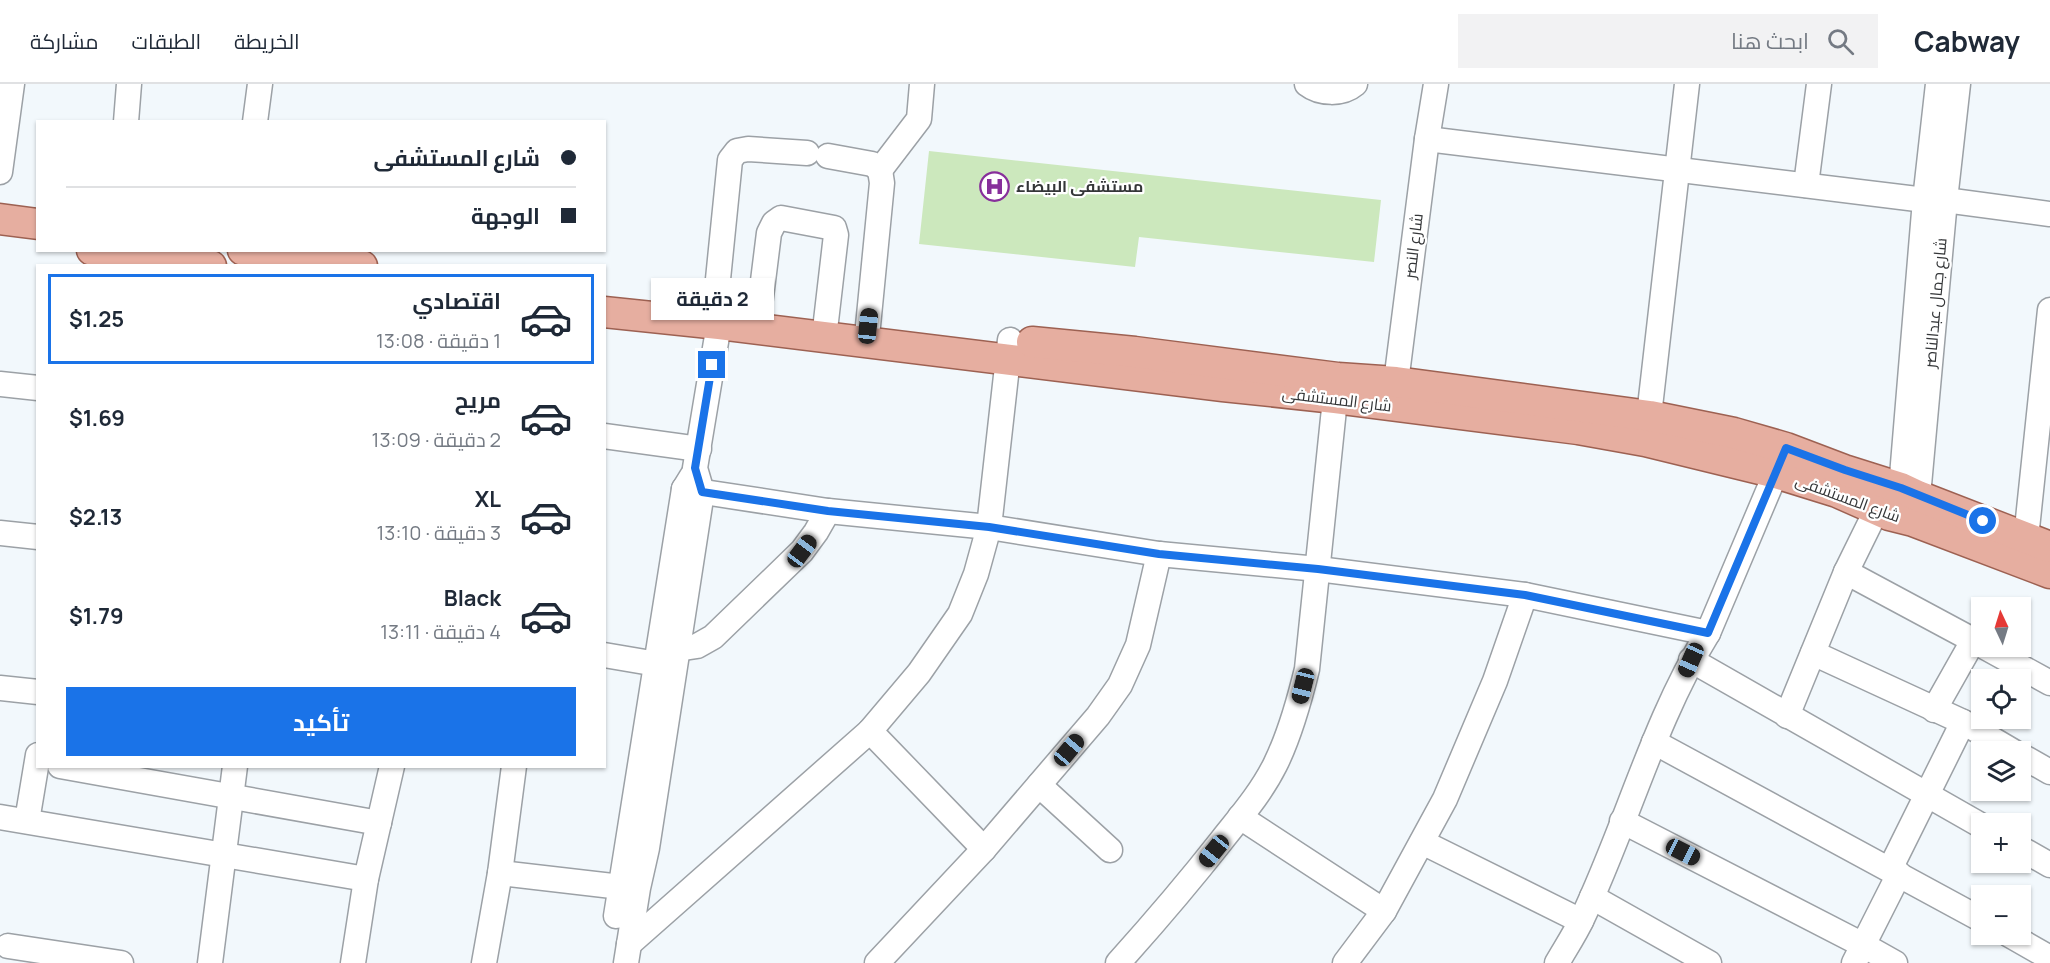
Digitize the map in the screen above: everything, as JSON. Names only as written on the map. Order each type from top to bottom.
[{"type":"main road","points":[[0,219],[36,224]]},
{"type":"main road","points":[[0,239],[36,244]]},
{"type":"main road","points":[[107,252],[196,264]]},
{"type":"main road","points":[[258,252],[347,264]]},
{"type":"main road","name":"شارع المستشفى","points":[[606,295],[717,316],[1009,350]]},
{"type":"main road","name":"شارع المستشفى","points":[[606,312],[717,316],[759,313],[868,326],[1223,386],[1337,388],[1389,393],[1578,429],[1648,429],[1781,460],[1837,492],[2038,542]]},
{"type":"main road","name":"شارع المستشفى","points":[[1900,506],[2050,573]]},
{"type":"street","points":[[0,172],[12,84]]},
{"type":"street","points":[[126,120],[129,84]]},
{"type":"street","points":[[255,120],[260,84]]},
{"type":"street","points":[[880,170],[919,119],[922,84]]},
{"type":"street","points":[[1307,84],[1314,89],[1333,92],[1355,84]]},
{"type":"street","name":"شارع النصر","points":[[1389,393],[1385,348],[1419,84]]},
{"type":"street","name":"شارع النصر","points":[[1389,393],[1436,84]]},
{"type":"street","points":[[1648,429],[1687,84]]},
{"type":"street","points":[[1806,184],[1819,84]]},
{"type":"street","points":[[1935,200],[1938,84]]},
{"type":"street","name":"شارع جمال عبدالناصر","points":[[1900,506],[1935,200],[1958,84]]},
{"type":"street","points":[[1426,139],[2050,214]]},
{"type":"street","points":[[627,953],[647,848],[677,649],[695,474],[717,316],[730,160],[737,151],[748,149],[818,155],[872,164],[880,170],[882,183],[868,326]]},
{"type":"street","points":[[759,313],[769,233],[774,223],[781,218],[834,228],[836,235],[826,321]]},
{"type":"street","points":[[2038,542],[2050,310]]},
{"type":"street","points":[[627,953],[870,731],[919,673],[960,614],[976,574],[989,527],[1009,350]]},
{"type":"street","points":[[0,384],[36,388]]},
{"type":"street","points":[[1118,963],[1173,902],[1260,792],[1276,764],[1299,702],[1307,669],[1337,388]]},
{"type":"street","points":[[606,437],[695,474],[828,511],[989,527],[1159,554],[1318,569],[1525,595],[1708,633]]},
{"type":"street","points":[[1557,963],[1592,897],[1654,742],[1691,660],[1708,633],[1781,460]]},
{"type":"street","points":[[609,963],[657,664],[695,474]]},
{"type":"street","points":[[1787,716],[1846,572],[1900,506]]},
{"type":"street","points":[[677,649],[698,646],[713,637],[802,551],[828,511]]},
{"type":"street","points":[[0,532],[36,537]]},
{"type":"street","points":[[877,963],[984,849],[1098,716],[1120,685],[1138,645],[1159,554]]},
{"type":"street","points":[[1846,572],[1971,640]]},
{"type":"street","points":[[1345,963],[1384,911],[1464,758],[1496,681],[1525,595]]},
{"type":"street","points":[[1813,653],[1963,722],[1995,741]]},
{"type":"street","points":[[606,655],[657,664]]},
{"type":"street","points":[[1934,710],[1971,656]]},
{"type":"street","points":[[2003,657],[2050,683]]},
{"type":"street","points":[[1691,660],[1971,820]]},
{"type":"street","points":[[0,688],[36,692]]},
{"type":"street","points":[[1859,954],[1926,795],[1963,722]]},
{"type":"street","points":[[870,731],[984,849]]},
{"type":"street","points":[[1654,742],[1971,914]]},
{"type":"street","points":[[2031,761],[2050,772]]},
{"type":"street","points":[[27,821],[41,768]]},
{"type":"street","points":[[75,768],[379,822]]},
{"type":"street","points":[[210,963],[235,768]]},
{"type":"street","points":[[353,963],[366,879],[392,768]]},
{"type":"street","points":[[484,963],[500,873],[514,768]]},
{"type":"street","points":[[1039,785],[1110,850]]},
{"type":"street","points":[[0,817],[366,879]]},
{"type":"street","points":[[1240,817],[1384,911]]},
{"type":"street","points":[[1622,821],[1859,954],[1895,963]]},
{"type":"street","points":[[1422,842],[1581,921]]},
{"type":"street","points":[[2031,854],[2050,865]]},
{"type":"street","points":[[500,873],[621,887]]},
{"type":"street","points":[[1592,897],[1709,963]]},
{"type":"street","points":[[2027,945],[2050,958]]},
{"type":"street","points":[[5,948],[45,957],[121,963]]},
{"type":"green space","points":[[929,151],[1381,200],[1374,262],[1139,237],[1135,267],[919,244]]},
{"type":"place","name":"مستشفى البيضاء","points":[[995,186]]},
{"type":"route","points":[[712,365],[695,468],[702,492],[828,511],[989,527],[1159,554],[1318,569],[1525,595],[1708,633],[1786,448],[1901,488],[1983,521]]}]
